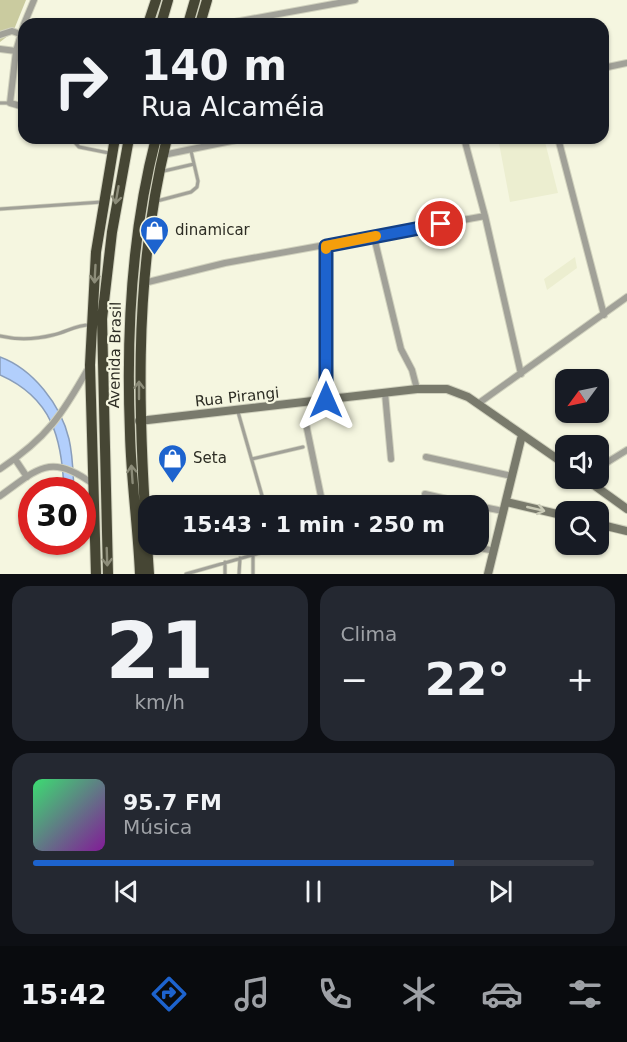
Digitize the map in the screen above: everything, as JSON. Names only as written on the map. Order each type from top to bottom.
[{"type":"highway","points":[[150,18],[156,0]]},
{"type":"highway","points":[[163,18],[168,0]]},
{"type":"highway","points":[[190,18],[195,0]]},
{"type":"highway","points":[[202,18],[207,0]]},
{"type":"highway","name":"Avenida Brasil","points":[[94,477],[90,364],[96,252],[113,144]]},
{"type":"highway","name":"Avenida Brasil","points":[[108,574],[102,319],[113,221],[128,144]]},
{"type":"highway","name":"Avenida Brasil","points":[[140,574],[130,443],[128,337],[144,187],[155,144]]},
{"type":"highway","points":[[142,284],[142,247],[160,144]]},
{"type":"highway","name":"Avenida Brasil","points":[[149,574],[139,421],[142,284],[159,172],[166,144]]},
{"type":"highway","name":"Avenida Brasil","points":[[96,555],[96,574]]},
{"type":"street","points":[[26,18],[34,0]]},
{"type":"street","points":[[257,18],[355,0]]},
{"type":"street","points":[[0,35],[12,31],[18,33]]},
{"type":"street","points":[[18,42],[10,103],[18,105]]},
{"type":"street","points":[[0,49],[16,51]]},
{"type":"street","points":[[609,67],[627,63]]},
{"type":"street","points":[[163,155],[216,144]]},
{"type":"street","points":[[466,144],[485,216],[521,374]]},
{"type":"street","points":[[560,144],[604,315]]},
{"type":"street","points":[[142,284],[225,263],[485,216]]},
{"type":"street","points":[[374,237],[401,349],[412,370],[417,389]]},
{"type":"street","points":[[326,246],[326,400]]},
{"type":"street","points":[[478,403],[627,297]]},
{"type":"street","points":[[0,469],[47,432],[61,415],[90,364]]},
{"type":"street","name":"Rua Pirangi","points":[[139,421],[417,389],[447,389],[478,403],[555,458]]},
{"type":"street","points":[[386,393],[391,459]]},
{"type":"street","points":[[306,424],[321,495]]},
{"type":"street","points":[[488,574],[522,435]]},
{"type":"street","points":[[609,461],[627,450]]},
{"type":"street","points":[[426,457],[512,476]]},
{"type":"street","points":[[15,459],[27,477],[53,465],[75,470],[84,477]]},
{"type":"street","points":[[0,496],[18,483]]},
{"type":"street","points":[[599,489],[627,509]]},
{"type":"street","points":[[425,494],[429,495]]},
{"type":"street","points":[[489,506],[555,514]]},
{"type":"street","points":[[609,527],[627,531]]},
{"type":"street","points":[[489,550],[494,551]]},
{"type":"lane","points":[[0,103],[10,103]]},
{"type":"lane","points":[[77,144],[80,147],[111,153]]},
{"type":"lane","points":[[154,202],[191,192],[197,188],[191,149]]},
{"type":"lane","points":[[159,172],[195,164]]},
{"type":"lane","points":[[0,209],[104,202]]},
{"type":"lane","points":[[0,336],[20,339],[42,336],[78,325],[92,325]]},
{"type":"lane","points":[[237,410],[262,495]]},
{"type":"lane","points":[[252,459],[303,447]]},
{"type":"lane","points":[[186,574],[225,561],[253,555],[253,574]]},
{"type":"lane","points":[[239,574],[240,558]]},
{"type":"lane","points":[[225,561],[225,574]]},
{"type":"shaded area","points":[[0,0],[26,0],[13,32],[0,42]]},
{"type":"shaded area","points":[[499,144],[546,144],[558,193],[510,202]]},
{"type":"shaded area","points":[[575,257],[577,268],[547,290],[544,279]]},
{"type":"water","points":[[0,357],[24,370],[52,401],[65,426],[70,445],[73,477],[63,477],[57,437],[43,408],[18,384],[0,375]]},
{"type":"slow traffic","points":[[326,249],[326,246],[376,236]]},
{"type":"place","name":"dinamicar","points":[[154,256]]},
{"type":"place","name":"Seta","points":[[172,484]]},
{"type":"route","points":[[326,400],[326,246],[441,224]]}]
